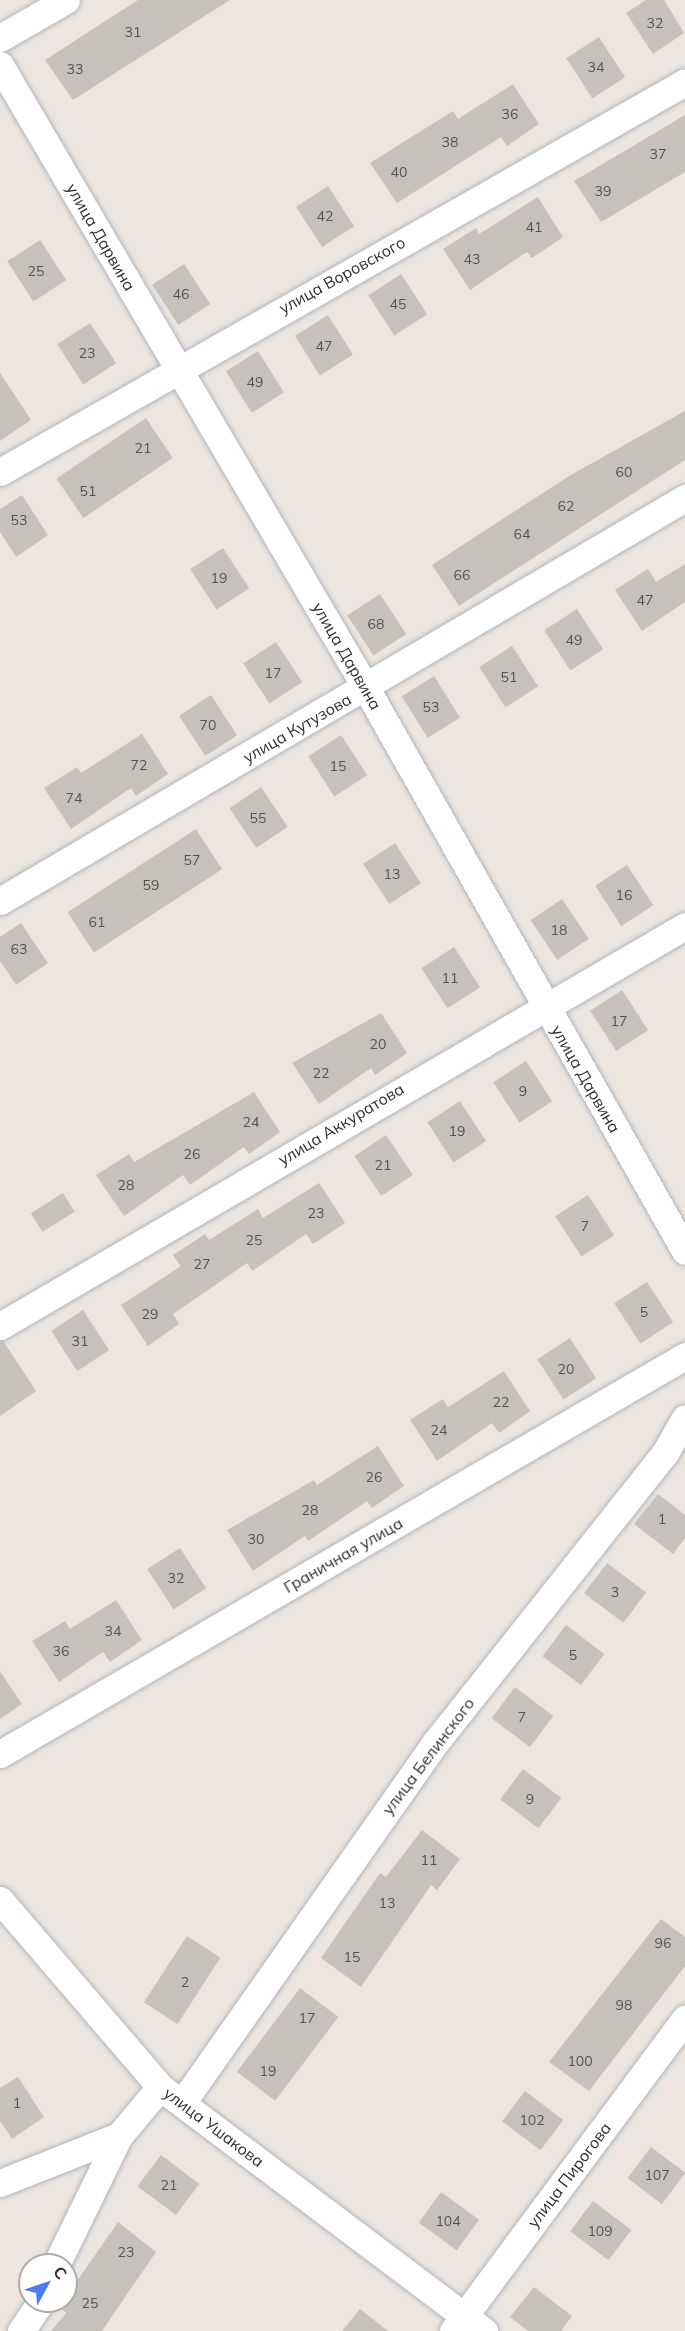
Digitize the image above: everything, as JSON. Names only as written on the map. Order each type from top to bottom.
[{"type":"street","points":[[0,38],[66,0]]},
{"type":"street","name":"улица Дарвина","points":[[0,65],[366,688],[685,1251]]},
{"type":"street","name":"улица Воровского","points":[[0,472],[177,368],[685,82]]},
{"type":"street","name":"улица Кутузова","points":[[0,901],[366,688],[685,498]]},
{"type":"street","name":"улица Аккуратова","points":[[0,1326],[544,1004],[685,926]]},
{"type":"street","name":"Граничная улица","points":[[0,1754],[685,1356]]},
{"type":"street","name":"улица Белинского","points":[[182,2103],[435,1743],[665,1454],[685,1418]]},
{"type":"street","name":"улица Ушакова","points":[[0,1900],[160,2087],[467,2326]]},
{"type":"street","name":"улица Пирогова","points":[[467,2326],[685,2019]]},
{"type":"street","points":[[62,2253],[119,2136],[160,2087]]},
{"type":"street","points":[[0,2183],[119,2136]]},
{"type":"street","points":[[21,2331],[33,2313]]},
{"type":"building","points":[[138,0],[230,0],[73,100],[45,60]]},
{"type":"building","points":[[646,0],[664,0],[684,33],[653,54],[626,13]]},
{"type":"building","points":[[599,37],[625,77],[592,98],[566,58]]},
{"type":"building","points":[[513,84],[539,124],[507,146],[501,137],[397,203],[370,163],[453,111],[458,119]]},
{"type":"building","points":[[685,115],[685,172],[601,222],[574,181]]},
{"type":"building","points":[[328,186],[354,226],[322,247],[296,207]]},
{"type":"building","points":[[538,197],[563,237],[532,258],[527,252],[470,290],[443,249],[476,228],[479,234]]},
{"type":"building","points":[[40,240],[66,280],[33,301],[7,261]]},
{"type":"building","points":[[184,264],[210,304],[178,325],[152,285]]},
{"type":"building","points":[[401,274],[427,314],[394,335],[368,295]]},
{"type":"building","points":[[328,315],[353,355],[320,376],[295,336]]},
{"type":"building","points":[[90,323],[116,363],[83,384],[57,344]]},
{"type":"building","points":[[258,351],[284,393],[252,413],[226,371]]},
{"type":"building","points":[[0,373],[31,420],[0,441]]},
{"type":"building","points":[[685,411],[685,460],[459,606],[432,565],[569,476]]},
{"type":"building","points":[[146,418],[173,458],[83,518],[56,478]]},
{"type":"building","points":[[22,495],[48,535],[16,557],[0,532],[0,509]]},
{"type":"building","points":[[223,548],[249,588],[216,609],[190,569]]},
{"type":"building","points":[[685,564],[685,602],[642,631],[615,590],[648,569],[656,582]]},
{"type":"building","points":[[380,594],[406,634],[373,655],[347,615]]},
{"type":"building","points":[[577,609],[603,649],[570,670],[544,630]]},
{"type":"building","points":[[276,642],[302,682],[269,703],[243,663]]},
{"type":"building","points":[[512,646],[538,686],[505,707],[479,667]]},
{"type":"building","points":[[434,676],[460,718],[428,738],[402,696]]},
{"type":"building","points":[[211,695],[237,735],[205,756],[179,716]]},
{"type":"building","points":[[142,734],[168,774],[136,796],[131,788],[71,829],[44,788],[77,767],[81,773]]},
{"type":"building","points":[[341,735],[367,775],[334,796],[308,756]]},
{"type":"building","points":[[261,787],[288,827],[256,848],[229,808]]},
{"type":"building","points":[[196,829],[222,869],[94,953],[68,912]]},
{"type":"building","points":[[395,843],[421,883],[389,904],[363,864]]},
{"type":"building","points":[[627,865],[653,905],[621,926],[595,886]]},
{"type":"building","points":[[562,899],[589,939],[557,960],[530,920]]},
{"type":"building","points":[[21,923],[48,963],[16,985],[0,961],[0,937]]},
{"type":"building","points":[[454,947],[480,987],[447,1008],[421,968]]},
{"type":"building","points":[[622,990],[648,1030],[616,1051],[590,1011]]},
{"type":"building","points":[[381,1013],[407,1053],[375,1075],[371,1068],[319,1104],[292,1063]]},
{"type":"building","points":[[526,1061],[552,1101],[519,1122],[493,1082]]},
{"type":"building","points":[[254,1092],[280,1132],[249,1154],[244,1147],[190,1185],[183,1175],[124,1216],[96,1175],[129,1154],[134,1162]]},
{"type":"building","points":[[460,1101],[486,1141],[453,1162],[427,1122]]},
{"type":"building","points":[[386,1135],[413,1175],[381,1196],[354,1156]]},
{"type":"building","points":[[319,1183],[345,1223],[313,1244],[306,1234],[252,1271],[247,1263],[173,1314],[179,1324],[148,1346],[121,1305],[181,1266],[173,1255],[205,1234],[209,1240],[258,1209],[263,1218]]},
{"type":"building","points":[[63,1193],[75,1212],[42,1232],[31,1213]]},
{"type":"building","points":[[588,1195],[614,1235],[581,1256],[555,1216]]},
{"type":"building","points":[[647,1282],[673,1322],[640,1343],[614,1303]]},
{"type":"building","points":[[83,1310],[109,1350],[77,1371],[51,1331]]},
{"type":"building","points":[[570,1338],[596,1378],[563,1399],[537,1359]]},
{"type":"building","points":[[3,1341],[36,1391],[0,1416],[0,1342]]},
{"type":"building","points":[[504,1371],[530,1411],[499,1433],[492,1423],[437,1461],[410,1420],[443,1399],[448,1407]]},
{"type":"building","points":[[378,1446],[404,1486],[372,1508],[367,1501],[308,1541],[305,1536],[253,1571],[227,1530],[314,1480],[317,1485]]},
{"type":"building","points":[[658,1494],[685,1515],[685,1538],[673,1554],[634,1524]]},
{"type":"building","points":[[180,1548],[206,1588],[173,1609],[147,1569]]},
{"type":"building","points":[[607,1563],[646,1592],[623,1623],[584,1593]]},
{"type":"building","points":[[116,1600],[142,1640],[110,1662],[103,1652],[59,1682],[32,1641],[65,1621],[70,1629]]},
{"type":"building","points":[[566,1625],[604,1654],[581,1685],[543,1656]]},
{"type":"building","points":[[0,1671],[22,1704],[0,1719]]},
{"type":"building","points":[[515,1687],[553,1716],[530,1747],[492,1718]]},
{"type":"building","points":[[523,1769],[561,1798],[538,1828],[500,1799]]},
{"type":"building","points":[[422,1830],[460,1859],[437,1890],[431,1885],[361,1987],[321,1958],[380,1873],[386,1877]]},
{"type":"building","points":[[661,1919],[685,1937],[685,1966],[589,2091],[549,2062]]},
{"type":"building","points":[[187,1936],[221,1958],[178,2024],[144,2002]]},
{"type":"building","points":[[300,1988],[338,2017],[275,2101],[237,2072]]},
{"type":"building","points":[[18,2077],[44,2117],[12,2139],[0,2121],[0,2088]]},
{"type":"building","points":[[525,2091],[563,2120],[540,2150],[502,2121]]},
{"type":"building","points":[[651,2147],[685,2173],[662,2204],[628,2178]]},
{"type":"building","points":[[161,2155],[199,2184],[176,2215],[138,2186]]},
{"type":"building","points":[[441,2192],[479,2220],[457,2250],[419,2223]]},
{"type":"building","points":[[593,2201],[631,2230],[608,2260],[570,2231]]},
{"type":"building","points":[[118,2222],[156,2252],[102,2331],[51,2331],[66,2313],[78,2313],[78,2280]]},
{"type":"building","points":[[534,2287],[572,2316],[561,2331],[528,2331],[510,2317]]},
{"type":"building","points":[[360,2309],[388,2331],[342,2331]]}]
